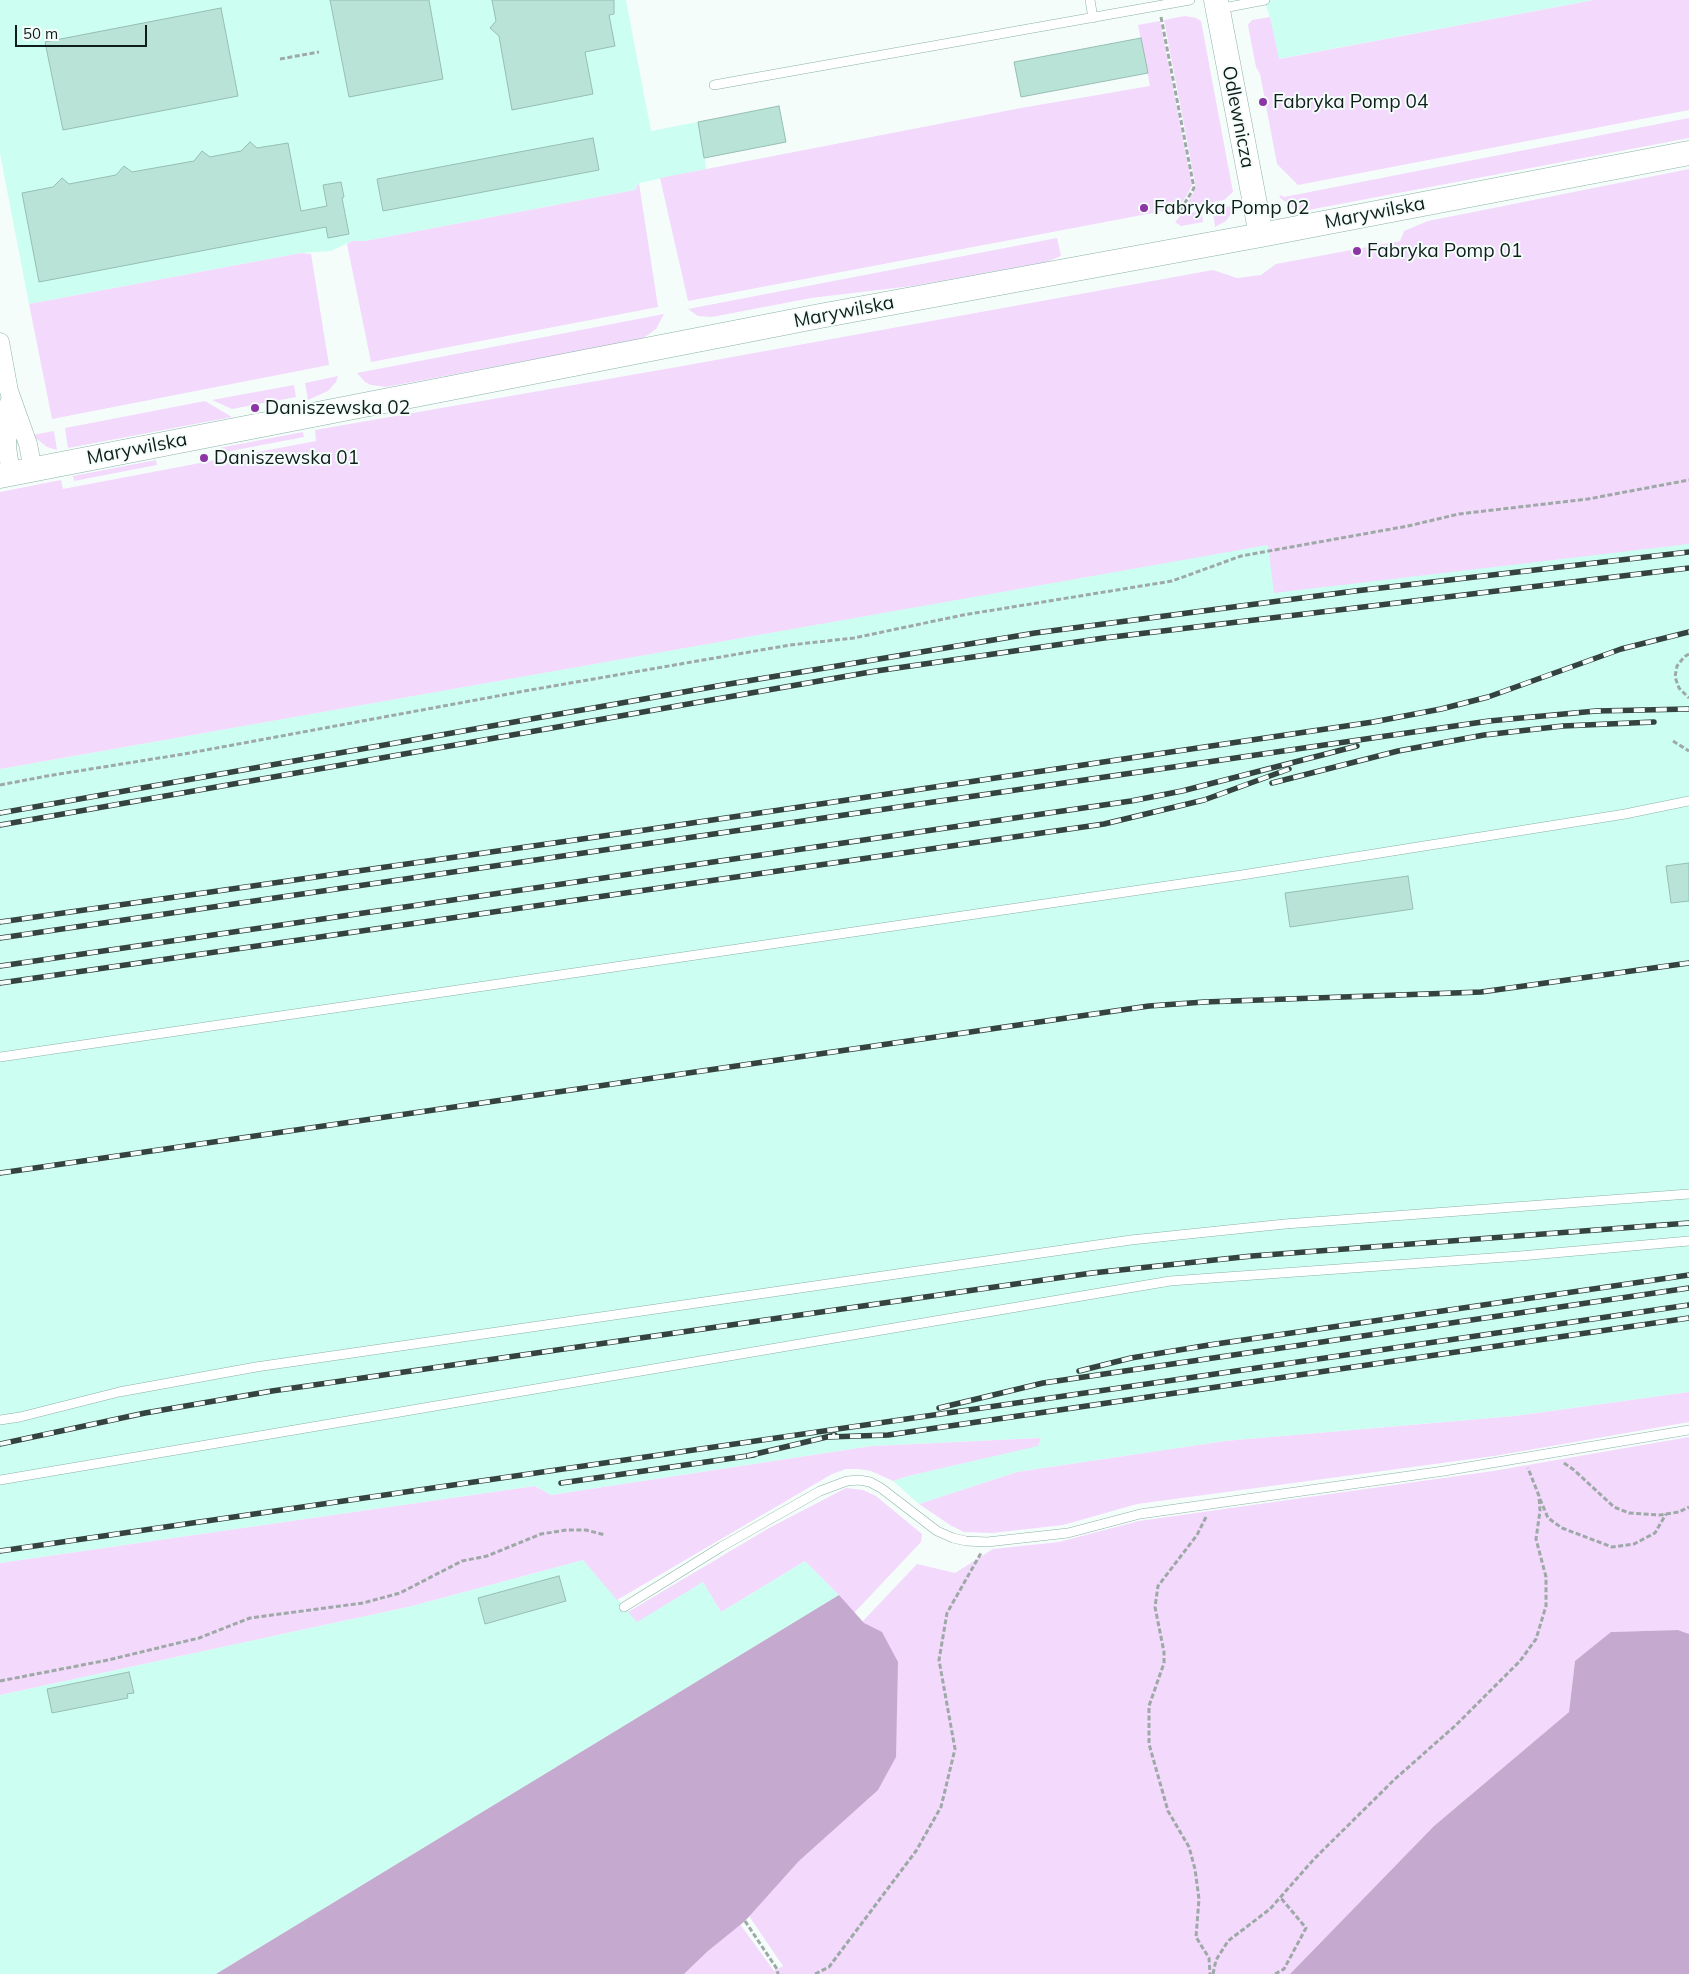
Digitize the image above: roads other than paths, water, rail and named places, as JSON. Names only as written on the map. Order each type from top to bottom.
[{"type":"main road","name":"Odlewnicza","points":[[1217,5],[1261,235]]},
{"type":"main road","name":"Marywilska","points":[[15,473],[820,316],[1261,235],[1689,153]]},
{"type":"street","points":[[0,342],[9,392],[7,447],[15,473]]},
{"type":"lane","points":[[1090,0],[1093,18]]},
{"type":"lane","points":[[714,85],[1190,0]]},
{"type":"lane","points":[[1217,5],[1265,0]]},
{"type":"lane","points":[[0,1057],[1232,877],[1625,814],[1689,801]]},
{"type":"lane","points":[[0,1420],[20,1417],[119,1392],[256,1367],[1131,1240],[1313,1222],[1689,1194]]},
{"type":"lane","points":[[0,1480],[1170,1281],[1689,1242]]},
{"type":"lane","points":[[624,1606],[795,1505],[834,1485],[847,1481],[859,1480],[870,1482],[881,1488],[937,1531],[959,1540],[987,1542],[1068,1534],[1140,1514],[1524,1458],[1689,1430]]},
{"type":"railway","points":[[0,813],[723,685],[1035,633],[1355,591],[1689,552]]},
{"type":"railway","points":[[0,825],[876,671],[1104,638],[1689,568]]},
{"type":"railway","points":[[0,922],[638,831],[1373,722],[1441,709],[1488,697],[1621,649],[1689,632]]},
{"type":"railway","points":[[0,938],[1489,721],[1596,711],[1689,709]]},
{"type":"railway","points":[[1272,783],[1398,751],[1484,735],[1563,726],[1654,722]]},
{"type":"railway","points":[[0,966],[1131,801],[1182,791],[1357,746]]},
{"type":"railway","points":[[0,983],[1104,824],[1204,800],[1289,769]]},
{"type":"railway","points":[[0,1173],[1149,1006],[1204,1002],[1481,992],[1689,963]]},
{"type":"railway","points":[[0,1444],[145,1413],[272,1391],[1092,1273],[1252,1256],[1689,1223]]},
{"type":"railway","points":[[1079,1371],[1131,1358],[1209,1345],[1689,1275]]},
{"type":"railway","points":[[939,1408],[1043,1383],[1689,1288]]},
{"type":"railway","points":[[0,1551],[1689,1305]]},
{"type":"railway","points":[[828,1437],[888,1435],[1689,1318]]},
{"type":"railway","points":[[747,1456],[835,1435]]},
{"type":"railway","points":[[561,1483],[754,1455]]},
{"type":"place","name":"Fabryka Pomp 04","points":[[1263,102]]},
{"type":"place","name":"Fabryka Pomp 02","points":[[1144,208]]},
{"type":"place","name":"Fabryka Pomp 01","points":[[1357,251]]},
{"type":"place","name":"Daniszewska 02","points":[[255,408]]},
{"type":"place","name":"Daniszewska 01","points":[[204,458]]}]
